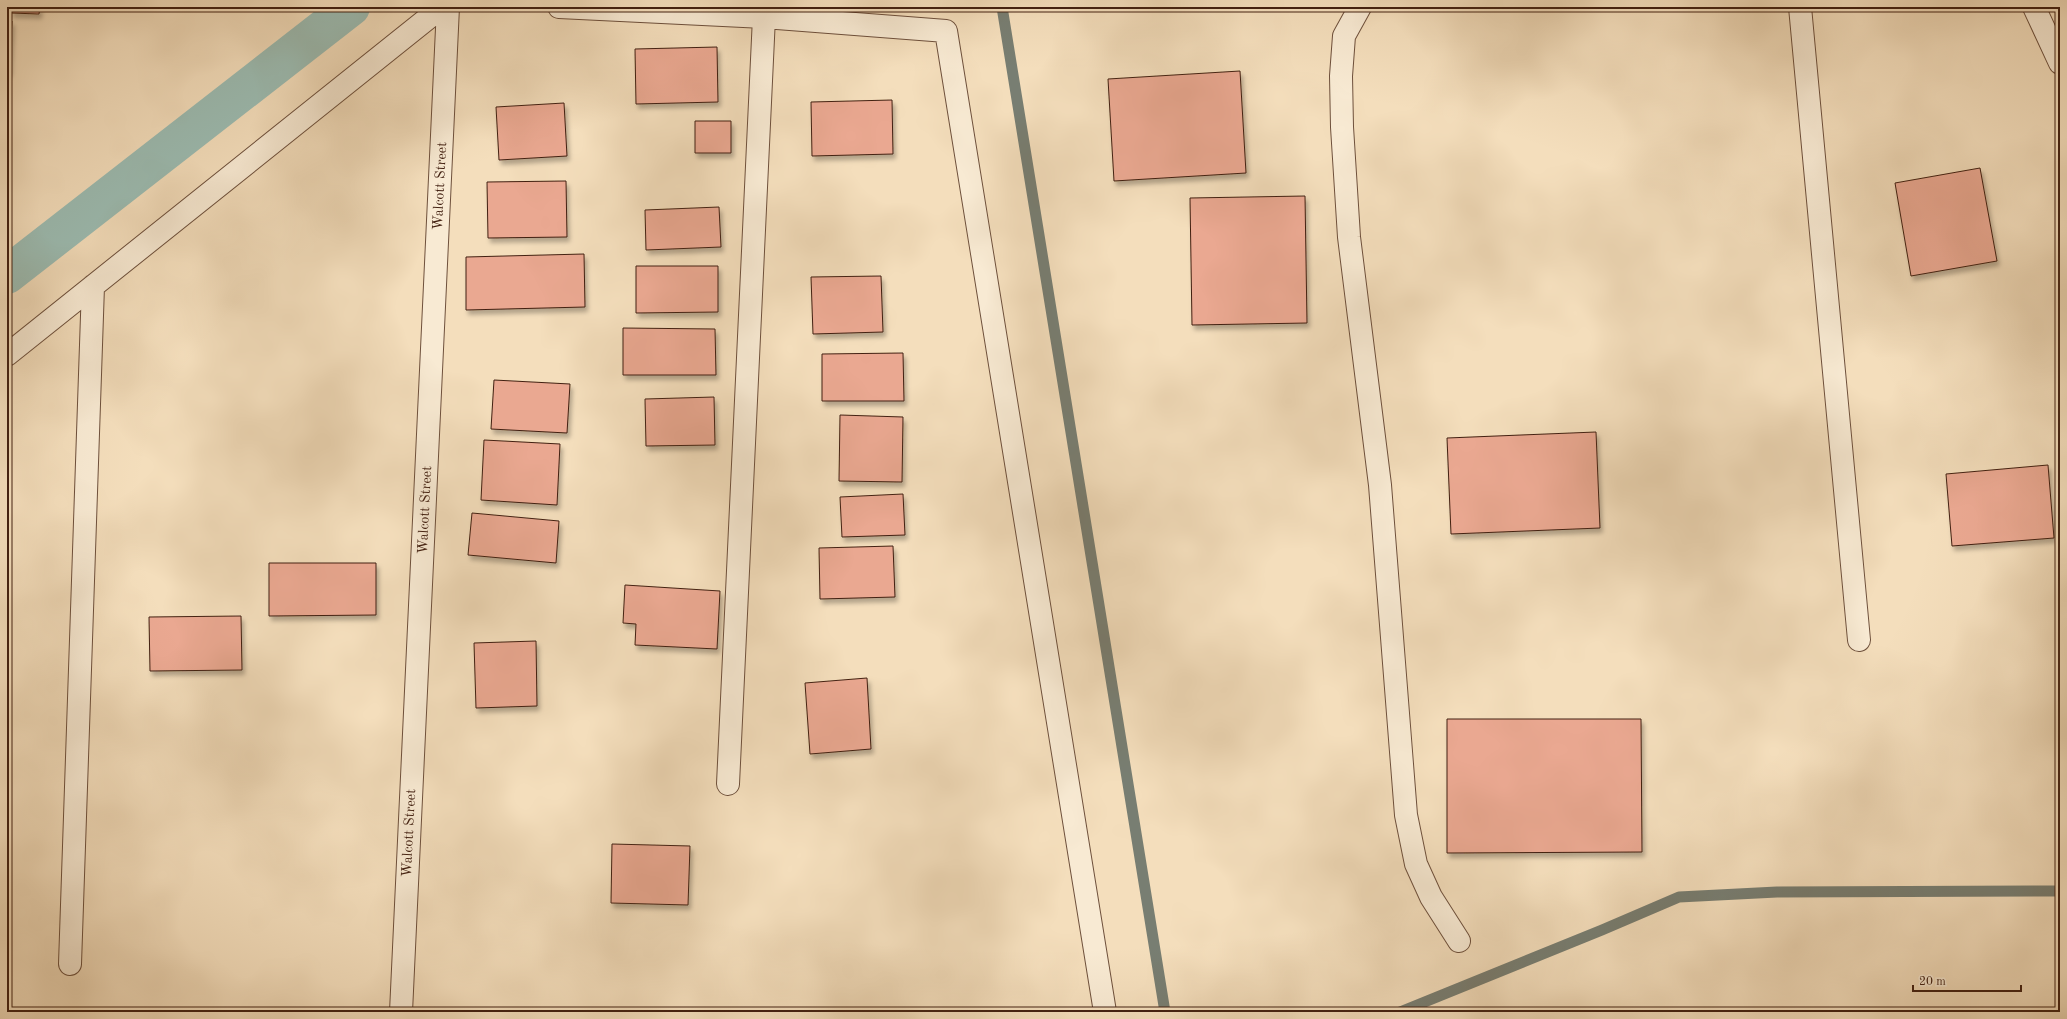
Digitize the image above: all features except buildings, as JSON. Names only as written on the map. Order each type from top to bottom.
[{"type":"street","points":[[7,355],[442,7]]},
{"type":"street","name":"Walcott Street","points":[[401,1012],[448,7]]},
{"type":"street","points":[[559,7],[764,17],[946,31],[1105,1012]]},
{"type":"street","points":[[1360,7],[1344,36],[1341,76],[1342,127],[1349,237],[1380,486],[1406,815],[1416,864],[1431,897],[1459,941]]},
{"type":"street","points":[[1800,7],[1859,640]]},
{"type":"street","points":[[2034,7],[2060,63]]},
{"type":"street","points":[[728,784],[764,17]]},
{"type":"street","points":[[70,964],[93,286]]},
{"type":"waterway","points":[[7,275],[351,7]]},
{"type":"waterway","points":[[1002,7],[1165,1012]]},
{"type":"waterway","points":[[1400,1012],[1679,897],[1777,892],[2060,891]]}]
